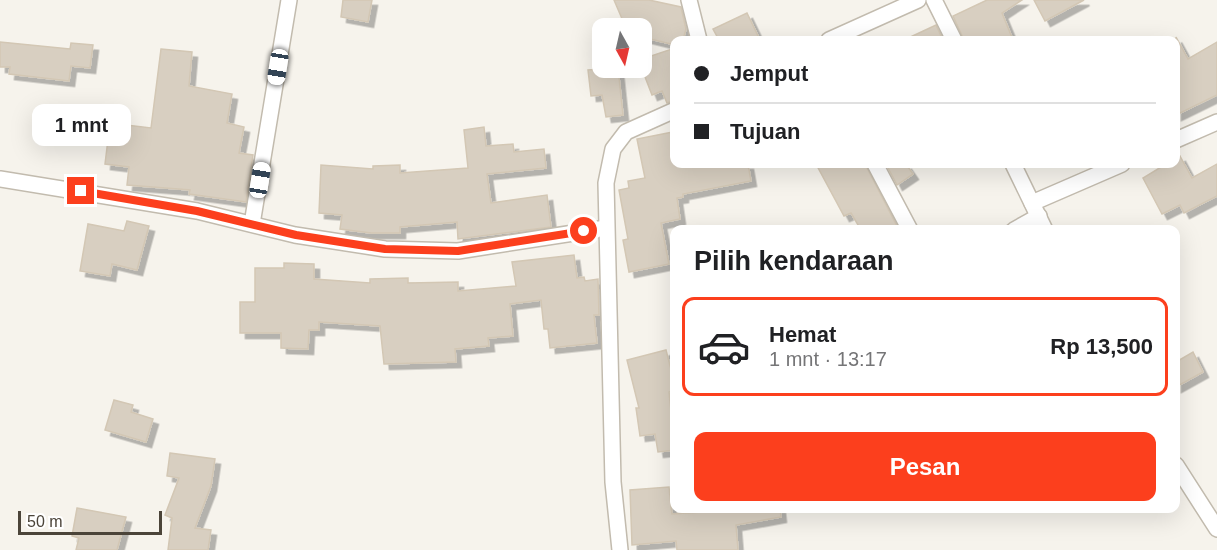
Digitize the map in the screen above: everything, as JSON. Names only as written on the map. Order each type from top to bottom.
[{"type":"street","points":[[252,224],[290,0]]},
{"type":"street","points":[[689,0],[698,36]]},
{"type":"street","points":[[838,36],[918,0]]},
{"type":"street","points":[[934,0],[952,36]]},
{"type":"street","points":[[620,550],[613,482],[613,381],[606,183],[613,149],[626,132],[670,112]]},
{"type":"street","points":[[1180,138],[1217,122]]},
{"type":"street","points":[[877,168],[907,225]]},
{"type":"street","points":[[1015,168],[1039,216]]},
{"type":"street","points":[[1023,225],[1116,168]]},
{"type":"street","points":[[0,179],[197,211],[296,235],[385,249],[458,251],[606,228]]},
{"type":"street","points":[[1180,471],[1217,529]]},
{"type":"building","points":[[343,0],[372,0],[368,22],[341,17]]},
{"type":"building","points":[[614,0],[649,0],[681,7],[686,29],[684,36],[670,36],[670,44],[652,39],[652,18],[622,18]]},
{"type":"building","points":[[987,0],[1022,0],[1002,13],[1011,36],[962,36],[953,16]]},
{"type":"building","points":[[1034,0],[1084,0],[1045,21]]},
{"type":"building","points":[[747,13],[758,36],[717,36],[713,29]]},
{"type":"building","points":[[936,25],[941,36],[913,36]]},
{"type":"building","points":[[0,42],[70,49],[71,43],[93,45],[90,68],[71,66],[69,81],[9,74],[10,67],[0,67]]},
{"type":"building","points":[[1217,42],[1217,95],[1180,113],[1180,44],[1188,59]]},
{"type":"building","points":[[161,49],[192,52],[189,86],[232,94],[227,123],[244,127],[239,153],[253,155],[246,202],[189,194],[190,190],[127,185],[129,167],[105,164],[110,123],[151,128]]},
{"type":"building","points":[[670,50],[670,102],[667,103],[662,91],[652,95],[645,78],[652,78],[652,56]]},
{"type":"building","points":[[588,70],[592,70],[592,78],[619,78],[623,115],[606,117],[602,95],[591,96]]},
{"type":"building","points":[[484,127],[486,146],[513,144],[514,152],[544,149],[546,168],[487,174],[491,203],[547,195],[551,227],[458,239],[457,222],[400,227],[400,233],[371,233],[340,229],[342,215],[319,213],[321,165],[373,169],[373,166],[400,165],[400,173],[468,168],[464,130]]},
{"type":"building","points":[[670,133],[670,168],[749,168],[751,181],[683,194],[683,197],[677,198],[680,219],[661,223],[669,264],[629,272],[623,240],[628,239],[619,190],[629,188],[628,181],[645,178],[637,139]]},
{"type":"building","points":[[1180,156],[1192,178],[1217,164],[1217,196],[1184,213],[1180,205],[1162,214],[1143,178],[1159,168],[1180,168]]},
{"type":"building","points":[[818,168],[867,168],[896,225],[858,225],[851,213],[844,216]]},
{"type":"building","points":[[888,168],[909,168],[913,174],[897,185]]},
{"type":"building","points":[[127,221],[149,226],[137,270],[112,264],[110,276],[80,271],[88,224],[124,231]]},
{"type":"building","points":[[574,255],[577,278],[584,277],[585,281],[598,279],[599,315],[594,315],[597,343],[550,348],[548,329],[544,329],[541,300],[510,304],[513,336],[488,338],[489,346],[455,349],[456,362],[384,364],[380,326],[319,322],[319,330],[309,330],[308,349],[281,348],[281,333],[240,333],[240,302],[255,302],[255,268],[284,268],[284,263],[314,264],[314,279],[370,283],[370,279],[408,278],[408,283],[458,282],[458,291],[516,286],[512,262]]},
{"type":"building","points":[[666,350],[670,366],[670,451],[658,452],[655,434],[640,436],[636,408],[639,408],[627,360]]},
{"type":"building","points":[[1193,352],[1203,372],[1180,385],[1180,360]]},
{"type":"building","points":[[114,400],[133,405],[131,412],[153,419],[146,442],[105,430]]},
{"type":"building","points":[[170,453],[215,459],[211,486],[195,528],[211,530],[208,550],[168,550],[172,518],[165,515],[179,478],[167,476]]},
{"type":"building","points":[[669,487],[670,513],[672,514],[781,513],[781,517],[736,525],[738,550],[677,550],[676,541],[632,545],[630,490]]},
{"type":"building","points":[[77,508],[126,517],[117,550],[76,550],[79,538],[72,536]]},
{"type":"route","points":[[81,191],[197,211],[296,235],[385,249],[458,251],[584,231]]}]
